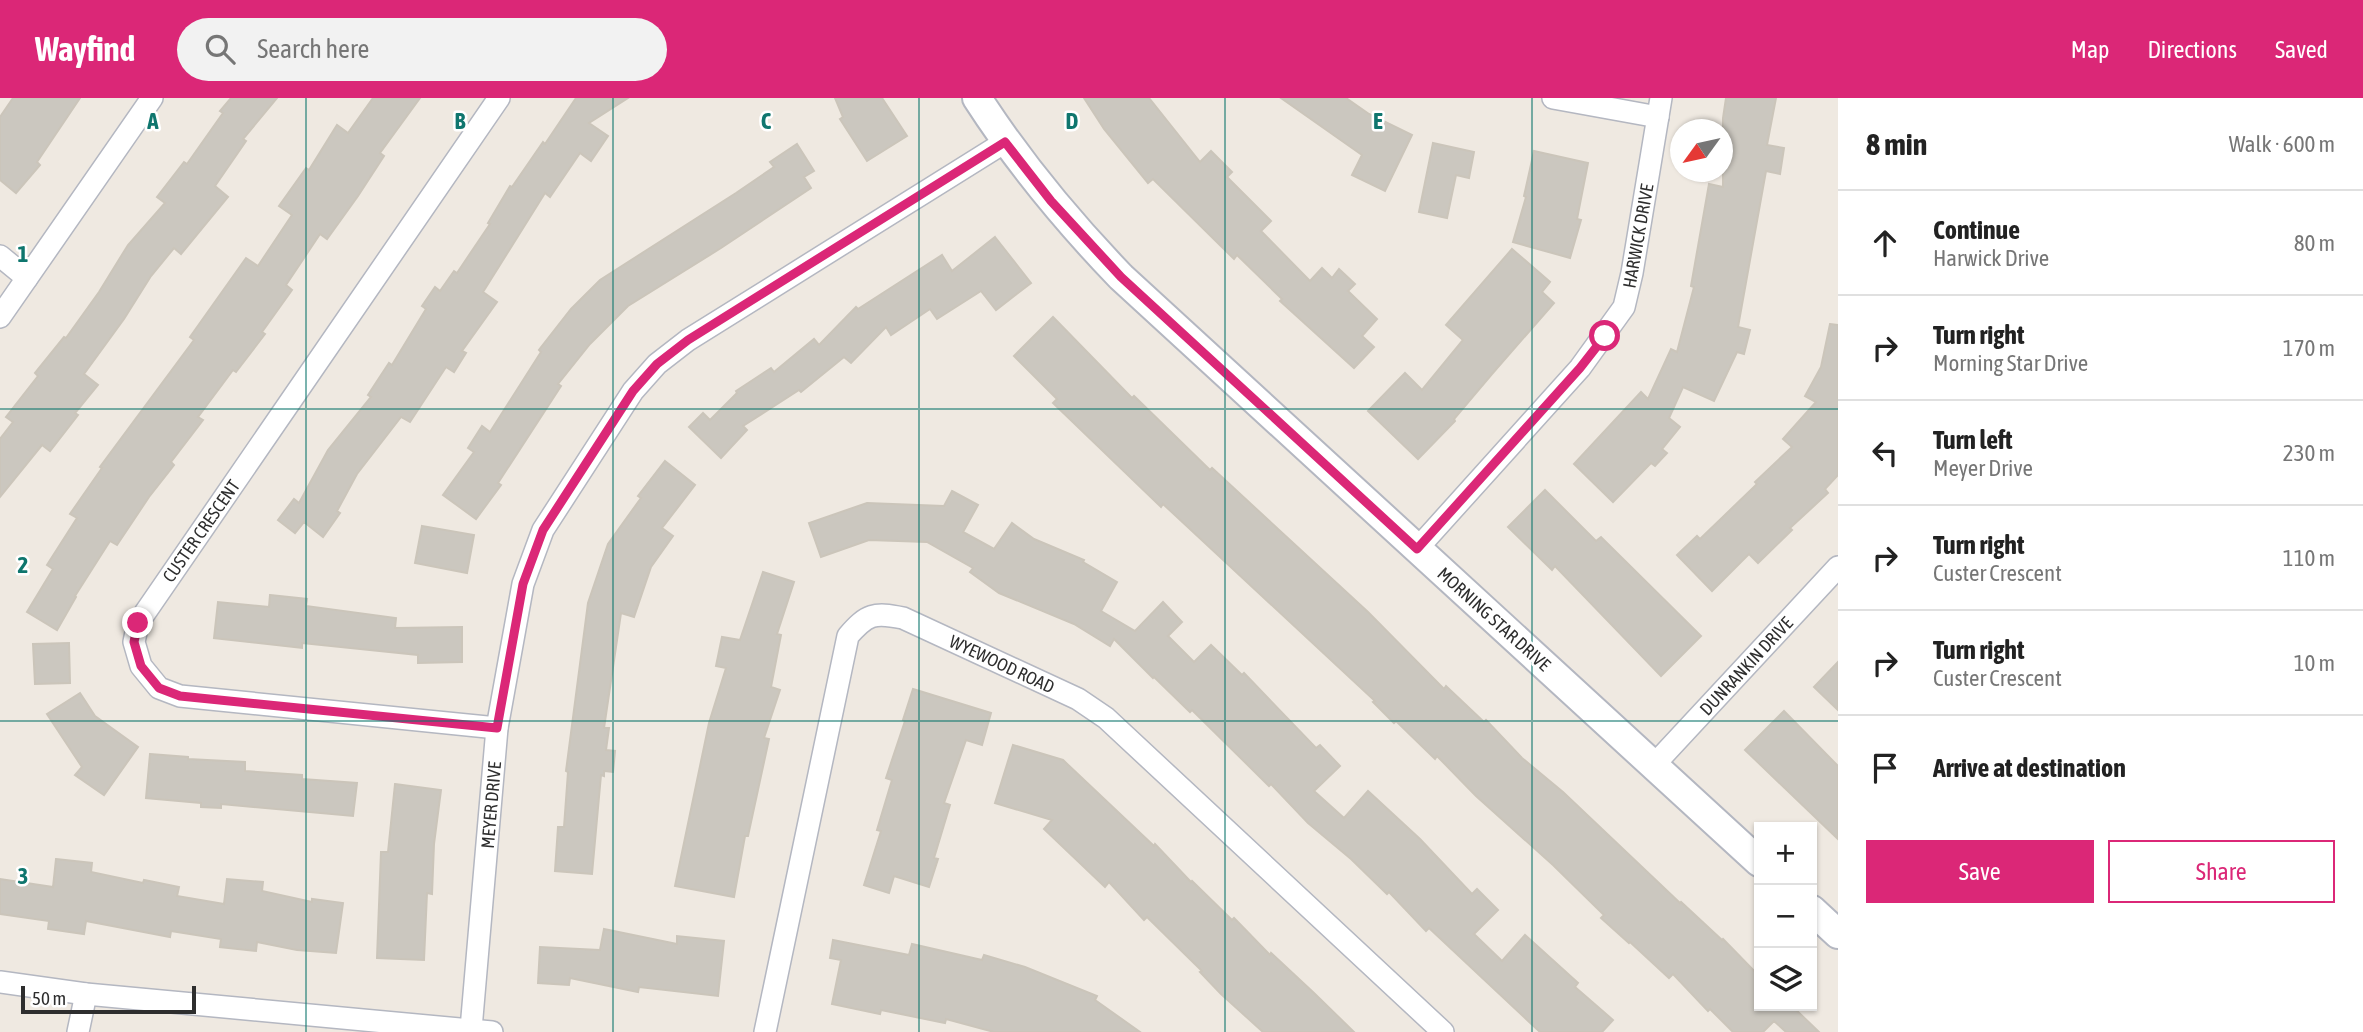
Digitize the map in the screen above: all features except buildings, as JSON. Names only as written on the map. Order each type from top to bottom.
[{"type":"street","points":[[0,317],[152,98]]},
{"type":"street","name":"CUSTER CRESCENT","points":[[497,728],[180,696],[159,688],[141,666],[134,642],[138,623],[499,98]]},
{"type":"street","name":"MORNING STAR DRIVE","points":[[977,98],[1005,142],[1051,201],[1121,277],[1754,857]]},
{"type":"street","points":[[1553,98],[1660,107]]},
{"type":"street","name":"HARWICK DRIVE","points":[[1417,549],[1580,368],[1625,307],[1660,107]]},
{"type":"street","name":"MEYER DRIVE","points":[[481,1031],[497,728],[523,584],[543,530],[641,382],[657,364],[688,340],[1005,142]]},
{"type":"street","points":[[0,256],[27,278]]},
{"type":"street","name":"DUNRANKIN DRIVE","points":[[1654,765],[1838,567]]},
{"type":"street","name":"WYEWOOD ROAD","points":[[765,1032],[848,636],[863,619],[884,614],[903,618],[1078,699],[1106,718],[1443,1032]]},
{"type":"street","points":[[1817,915],[1838,934]]},
{"type":"street","points":[[0,982],[86,994],[481,1031]]},
{"type":"street","points":[[78,1032],[86,994]]},
{"type":"route","points":[[138,623],[134,642],[141,666],[159,688],[180,696],[497,728],[523,584],[531,558],[543,530],[633,391],[657,364],[688,340],[1005,142],[1079,234],[1121,277],[1417,549],[1580,368],[1605,336]]}]
